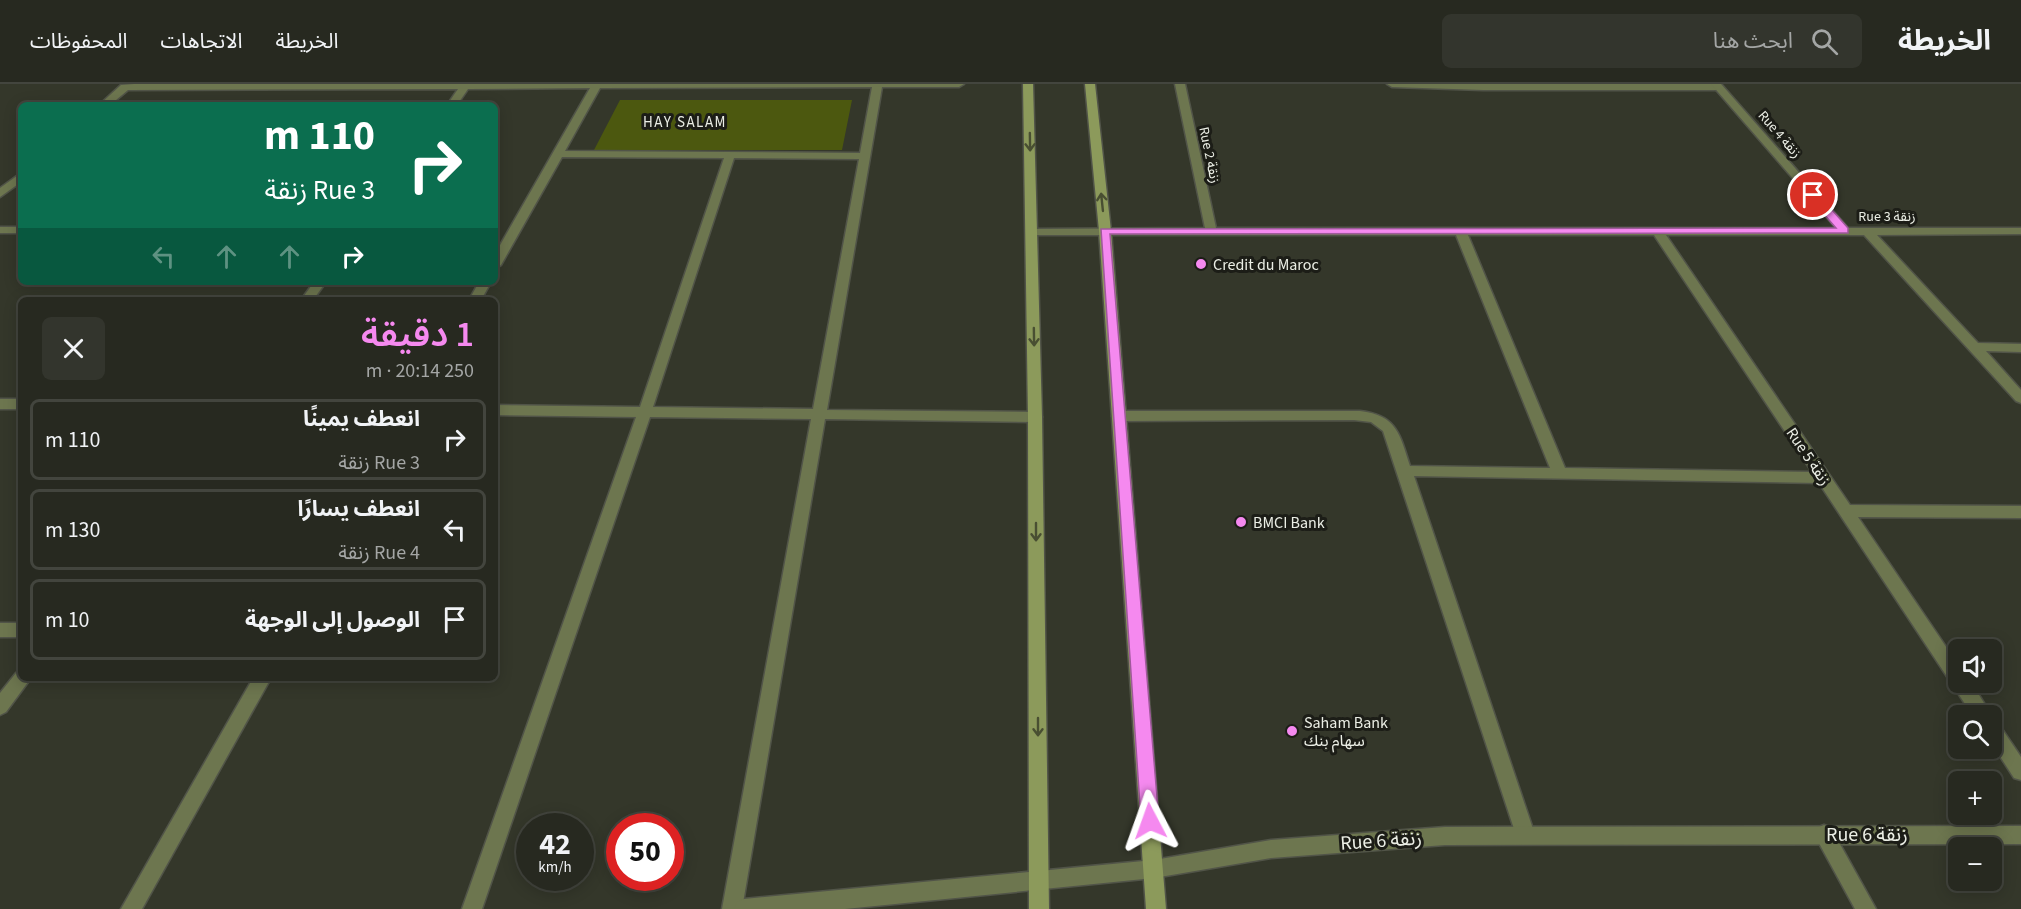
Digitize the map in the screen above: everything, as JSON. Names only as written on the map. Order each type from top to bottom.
[{"type":"main road","points":[[1028,84],[1035,417],[1039,909]]},
{"type":"main road","points":[[1090,84],[1105,231],[1156,909]]},
{"type":"street","points":[[108,102],[127,86],[565,85],[596,87],[959,84]]},
{"type":"street","name":"Rue 2 زنقة","points":[[1180,84],[1211,231]]},
{"type":"street","points":[[1392,84],[1717,85]]},
{"type":"street","name":"Rue 4 زنقة","points":[[1717,85],[1845,231]]},
{"type":"street","points":[[454,102],[466,86]]},
{"type":"street","points":[[732,909],[877,86]]},
{"type":"street","points":[[498,260],[596,87]]},
{"type":"street","points":[[558,154],[865,156]]},
{"type":"street","points":[[472,909],[645,412],[730,155]]},
{"type":"street","points":[[0,194],[18,179]]},
{"type":"street","points":[[0,230],[18,230]]},
{"type":"street","points":[[1460,231],[1560,474]]},
{"type":"street","name":"Rue 3 زنقة","points":[[1032,232],[2021,231]]},
{"type":"street","name":"Rue 5 زنقة","points":[[1658,232],[1948,663]]},
{"type":"street","points":[[1868,232],[2021,398]]},
{"type":"street","points":[[1974,347],[2021,348]]},
{"type":"street","points":[[0,404],[18,404]]},
{"type":"street","points":[[498,410],[1035,417]]},
{"type":"street","points":[[1119,416],[1367,416],[1386,424],[1392,433],[1524,835]]},
{"type":"street","points":[[1404,471],[1824,478]]},
{"type":"street","points":[[1846,511],[2021,512]]},
{"type":"street","points":[[0,630],[18,630]]},
{"type":"street","points":[[0,707],[20,681]]},
{"type":"street","points":[[131,909],[260,681]]},
{"type":"street","points":[[2002,744],[2021,772]]},
{"type":"street","points":[[1824,834],[1866,909]]},
{"type":"street","name":"Rue 6 زنقة","points":[[744,909],[1154,869],[1270,849],[1445,836],[2021,835]]},
{"type":"green space","points":[[620,100],[852,100],[842,150],[594,150]]},
{"type":"place","name":"Credit du Maroc","points":[[1201,264]]},
{"type":"place","name":"BMCI Bank","points":[[1241,522]]},
{"type":"place","name":"Saham Bank سهام بنك","points":[[1292,731]]},
{"type":"district","name":"HAY SALAM","points":[[685,122]]},
{"type":"route","points":[[1150,821],[1105,231],[1845,231],[1813,195]]}]
